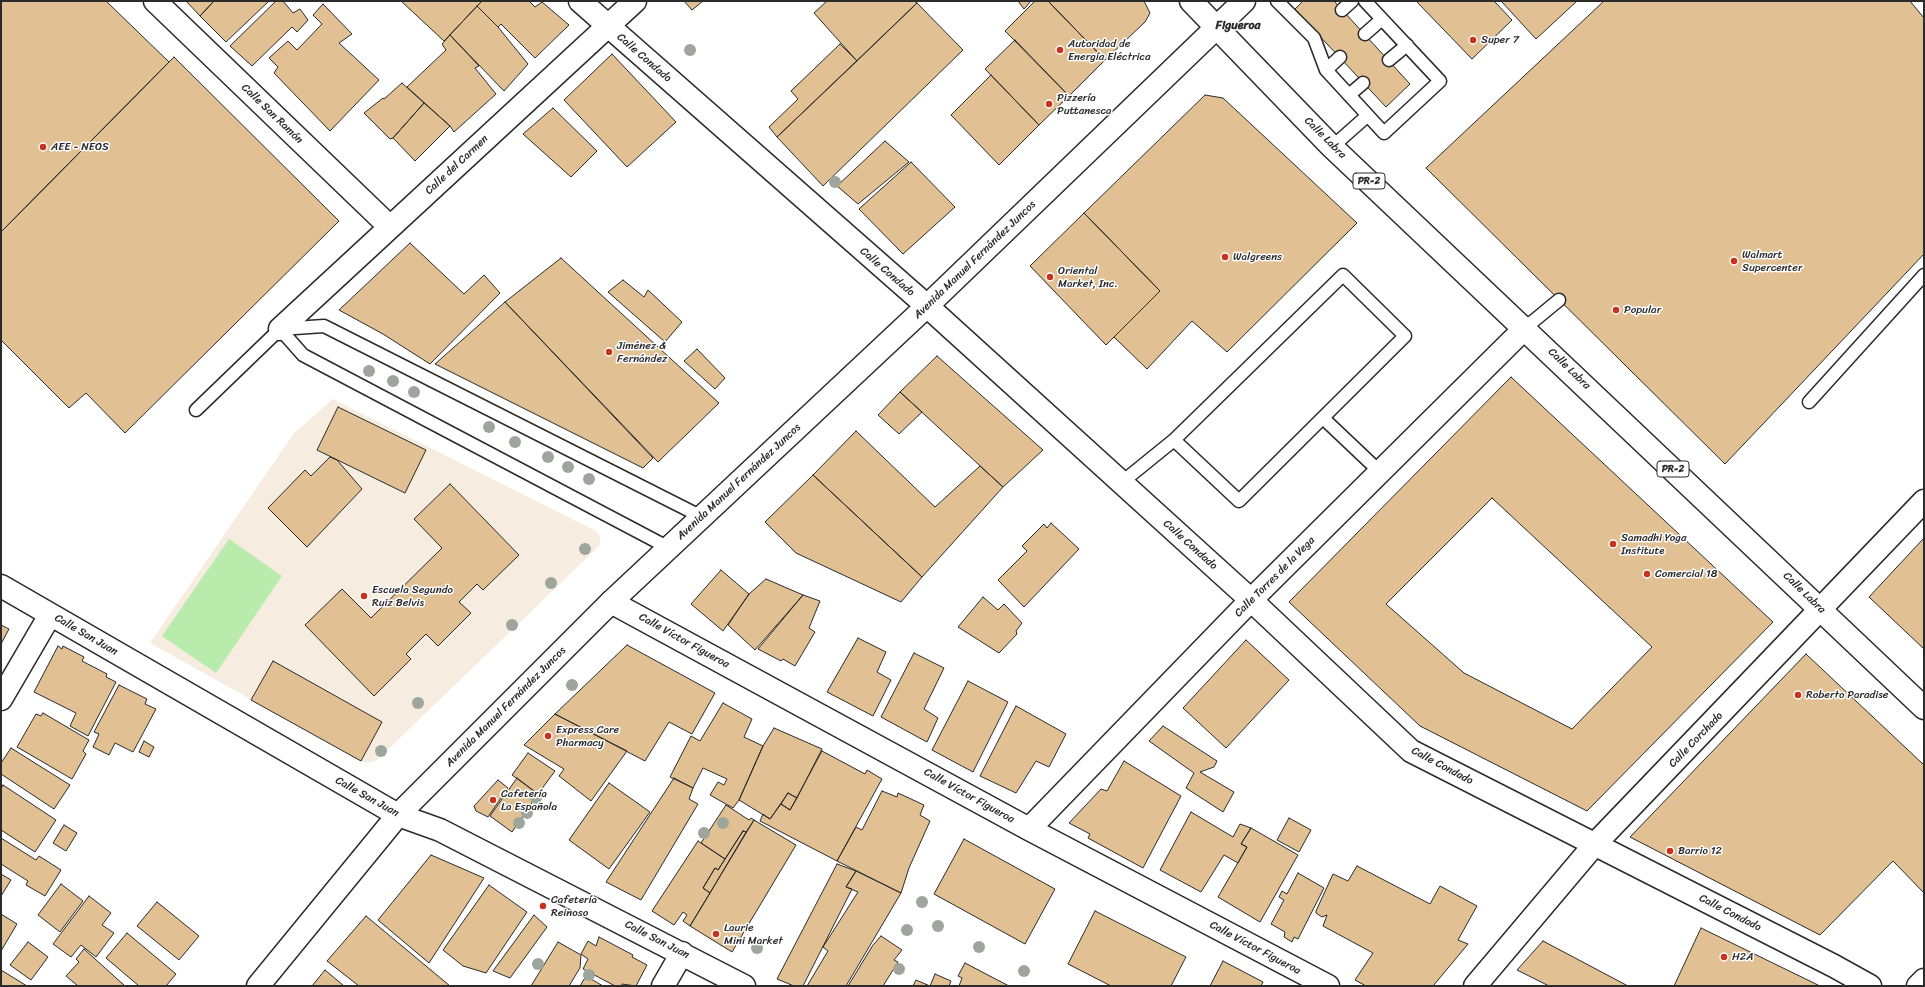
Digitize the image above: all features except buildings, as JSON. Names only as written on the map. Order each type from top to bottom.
[{"type":"street","name":"Calle San Ramón","points":[[155,1],[390,227]]},
{"type":"street","name":"Calle Condado","points":[[580,1],[927,306],[1251,600],[1411,751],[1596,844],[1870,986]]},
{"type":"street","name":"Calle del Carmen","points":[[280,329],[635,1]]},
{"type":"street","name":"PR-2","points":[[1191,1],[1218,27]]},
{"type":"street","name":"Avenida Manuel Fernández Juncos","points":[[258,986],[398,815],[611,602],[927,306],[1244,1]]},
{"type":"street","name":"Calle Labra","points":[[1218,27],[1332,147],[1525,328],[1924,708]]},
{"type":"street","name":"Calle Torres de la Vega","points":[[1029,829],[1251,600],[1525,328]]},
{"type":"street","name":"Calle Corchado","points":[[1475,986],[1596,844],[1924,501]]},
{"type":"street","name":"Calle San Juan","points":[[1,586],[398,815],[440,830],[744,986]]},
{"type":"street","name":"Calle Víctor Figueroa","points":[[611,602],[1029,829],[1328,986]]},
{"type":"street","points":[[1,699],[50,615]]},
{"type":"street","points":[[663,986],[682,953]]},
{"type":"street","points":[[1918,986],[1924,980]]},
{"type":"lane","points":[[1277,1],[1296,16],[1316,36],[1326,70],[1384,133],[1440,81],[1366,1]]},
{"type":"lane","points":[[1342,10],[1352,1]]},
{"type":"lane","points":[[1364,34],[1382,19]]},
{"type":"lane","points":[[1389,60],[1407,45]]},
{"type":"lane","points":[[1326,70],[1340,57]]},
{"type":"lane","points":[[1349,95],[1363,83]]},
{"type":"lane","points":[[1332,147],[1367,116]]},
{"type":"lane","points":[[1121,482],[1174,440],[1343,275],[1405,336],[1239,500],[1174,440]]},
{"type":"lane","points":[[1809,402],[1924,275]]},
{"type":"lane","points":[[1525,328],[1559,300]]},
{"type":"lane","points":[[196,410],[280,329],[324,326],[702,517]]},
{"type":"lane","points":[[280,329],[303,356],[669,548]]},
{"type":"lane","points":[[1323,418],[1380,472]]},
{"type":"shaded area","name":"Escuela Segundo Ruiz Belvis","points":[[333,399],[596,531],[600,537],[600,544],[595,550],[376,761],[368,763],[361,761],[150,643],[294,433]]},
{"type":"green space","points":[[229,539],[282,576],[216,673],[162,636]]},
{"type":"place","name":"Super 7","points":[[1473,40]]},
{"type":"place","name":"Autoridad de Energía Eléctrica","points":[[1060,50]]},
{"type":"place","name":"Pizzería Puttanesca","points":[[1049,104]]},
{"type":"place","name":"AEE - NEOS","points":[[43,147]]},
{"type":"place","name":"Walgreens","points":[[1225,257]]},
{"type":"place","name":"Walmart Supercenter","points":[[1734,261]]},
{"type":"place","name":"Oriental Market, Inc.","points":[[1050,277]]},
{"type":"place","name":"Popular","points":[[1616,310]]},
{"type":"place","name":"Jiménez & Fernández","points":[[609,352]]},
{"type":"place","name":"Samadhi Yoga Institute","points":[[1613,544]]},
{"type":"place","name":"Comercial 18","points":[[1647,574]]},
{"type":"place","name":"Escuela Segundo Ruiz Belvis","points":[[364,596]]},
{"type":"place","name":"Roberto Paradise","points":[[1798,695]]},
{"type":"place","name":"Express Care Pharmacy","points":[[548,736]]},
{"type":"place","name":"Cafetería La Española","points":[[493,800]]},
{"type":"place","name":"Barrio 12","points":[[1670,851]]},
{"type":"place","name":"Cafetería Reinoso","points":[[543,906]]},
{"type":"place","name":"Laurie Mini Market","points":[[716,934]]},
{"type":"place","name":"H2A","points":[[1724,957]]},
{"type":"district","name":"Figueroa","points":[[1238,26]]}]
